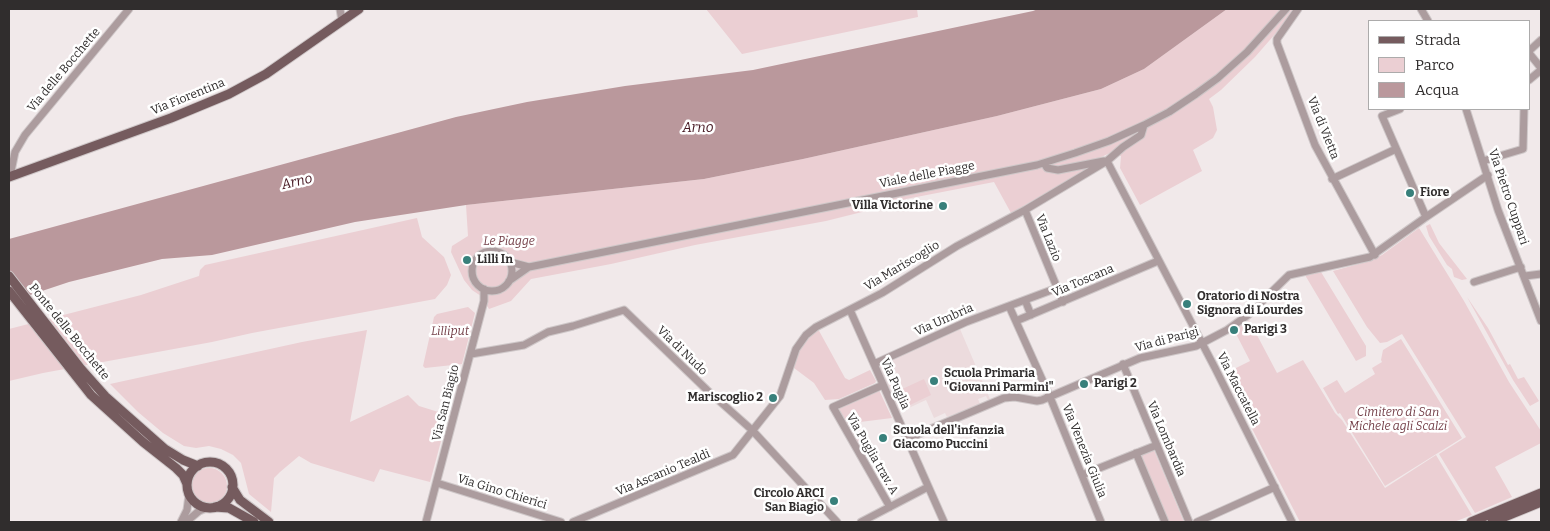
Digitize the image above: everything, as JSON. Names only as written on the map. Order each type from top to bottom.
[{"type":"main road","name":"Via Fiorentina","points":[[10,176],[171,118],[230,94],[249,84],[342,21],[356,9]]},
{"type":"main road","name":"Ponte delle Bocchette","points":[[9,276],[108,405]]},
{"type":"main road","name":"Ponte delle Bocchette","points":[[9,291],[84,386],[108,405]]},
{"type":"main road","points":[[108,405],[165,449],[183,460],[198,466]]},
{"type":"main road","points":[[108,405],[143,442],[176,468],[187,484],[189,495],[198,504],[229,508],[254,522]]},
{"type":"main road","points":[[187,484],[190,474],[198,466],[212,462],[222,466],[229,473],[232,487],[240,500],[269,522]]},
{"type":"main road","points":[[211,507],[227,500],[232,487]]},
{"type":"main road","points":[[1471,522],[1541,493]]},
{"type":"main road","points":[[1492,522],[1541,502]]},
{"type":"street","name":"Via delle Bocchette","points":[[10,176],[15,152],[25,135],[129,9]]},
{"type":"street","points":[[340,9],[342,21]]},
{"type":"street","name":"Viale delle Piagge","points":[[509,282],[529,267],[1044,163],[1109,141],[1169,112],[1218,78],[1247,52],[1286,9]]},
{"type":"street","name":"Via di Vietta","points":[[1298,9],[1277,39],[1277,42],[1316,145],[1332,179],[1374,255]]},
{"type":"street","points":[[1422,11],[1431,9]]},
{"type":"street","points":[[1530,51],[1541,40]]},
{"type":"street","points":[[1530,53],[1541,69],[1530,79]]},
{"type":"street","points":[[1397,110],[1382,116],[1426,216]]},
{"type":"street","name":"Via Pietro Cuppari","points":[[1466,110],[1504,225],[1541,321]]},
{"type":"street","points":[[1484,162],[1522,149],[1524,110]]},
{"type":"street","points":[[1044,163],[1050,169],[1058,170],[1101,160],[1107,161],[1141,135],[1144,125]]},
{"type":"street","points":[[1332,179],[1396,150]]},
{"type":"street","name":"Via Mariscoglio","points":[[752,430],[782,392],[796,349],[804,336],[816,327],[882,293],[957,246],[1025,210],[1107,161]]},
{"type":"street","name":"Via Maccatella","points":[[1107,161],[1202,343],[1292,522]]},
{"type":"street","name":"Via di Parigi","points":[[907,438],[1006,397],[1040,401],[1122,364],[1140,358],[1196,346],[1245,318],[1292,274],[1363,260],[1374,255],[1426,216],[1488,176]]},
{"type":"street","name":"Via Lazio","points":[[1025,210],[1063,302]]},
{"type":"street","points":[[494,251],[505,256],[510,262],[512,271],[509,282],[499,290],[492,291],[478,285],[473,278],[473,267],[477,258],[486,252],[494,251]]},
{"type":"street","name":"Via Toscana","points":[[1016,321],[1158,261]]},
{"type":"street","name":"Viale delle Piagge","points":[[510,262],[529,267]]},
{"type":"street","points":[[1474,282],[1521,267]]},
{"type":"street","points":[[1525,276],[1541,274]]},
{"type":"street","name":"Via Umbria","points":[[874,364],[951,329],[1056,288]]},
{"type":"street","name":"Via San Biagio","points":[[426,522],[471,354],[484,301],[484,289]]},
{"type":"street","points":[[1025,300],[1031,315]]},
{"type":"street","name":"Via Venezia Giulia","points":[[1009,306],[1050,397],[1101,522]]},
{"type":"street","name":"Via di Nudo","points":[[471,354],[524,345],[548,332],[624,310],[707,390],[752,430],[838,522]]},
{"type":"street","name":"Via Puglia","points":[[850,310],[944,522]]},
{"type":"street","name":"Via Lombardia","points":[[1122,364],[1189,522]]},
{"type":"street","name":"Via Puglia trav. A","points":[[883,385],[833,406],[890,507]]},
{"type":"street","name":"Via Ascanio Tealdi","points":[[573,522],[731,456],[737,452],[752,430]]},
{"type":"street","points":[[1082,476],[1157,445]]},
{"type":"street","points":[[1136,453],[1165,522]]},
{"type":"street","name":"Via Gino Chierici","points":[[437,484],[561,522]]},
{"type":"street","points":[[861,522],[928,486]]},
{"type":"street","points":[[1197,522],[1275,487]]},
{"type":"street","points":[[181,522],[187,510],[189,495]]},
{"type":"street","points":[[186,522],[197,513],[211,507]]},
{"type":"shaded area","name":"Scuola Primaria \"Giovanni Parmini\"","points":[[960,329],[990,399],[988,400],[986,396],[978,399],[980,404],[947,417],[945,413],[934,418],[926,400],[900,412],[879,366]]},
{"type":"green space","points":[[706,9],[917,9],[918,17],[742,54]]},
{"type":"green space","name":"Le Piagge","points":[[1227,9],[1297,9],[1255,57],[1209,99],[1213,107],[1217,130],[1213,138],[1193,150],[1202,171],[1140,205],[1120,168],[1121,156],[1110,153],[1099,158],[1096,164],[1011,213],[994,182],[906,199],[906,201],[826,221],[695,245],[611,264],[531,279],[511,301],[489,309],[481,296],[472,290],[464,280],[451,252],[452,246],[468,236],[466,205],[704,179],[997,116],[1101,89],[1144,69]]},
{"type":"green space","points":[[417,218],[422,237],[444,257],[451,275],[447,285],[435,299],[9,381],[9,329],[141,295],[199,276],[200,270],[205,265]]},
{"type":"green space","points":[[1430,224],[1439,243],[1467,279],[1462,280],[1454,277],[1452,269],[1447,265],[1429,236],[1426,226]]},
{"type":"green space","points":[[1419,228],[1464,301],[1509,382],[1541,431],[1541,443],[1495,467],[1512,497],[1475,513],[1439,454],[1466,437],[1402,334],[1387,342],[1380,343],[1367,327],[1333,271],[1366,262],[1382,255]]},
{"type":"green space","points":[[1321,272],[1366,346],[1366,356],[1356,361],[1305,275]]},
{"type":"green space","points":[[1467,297],[1488,328],[1508,365],[1510,364],[1518,379],[1524,377],[1539,401],[1530,406],[1513,380]]},
{"type":"green space","name":"Lilliput","points":[[468,307],[475,313],[462,364],[425,368],[423,366],[434,317],[437,314]]},
{"type":"green space","points":[[1249,320],[1277,373],[1303,360],[1335,413],[1342,420],[1385,488],[1436,455],[1472,515],[1454,522],[1300,522],[1224,374],[1250,361],[1234,330]]},
{"type":"green space","points":[[818,329],[845,378],[849,380],[870,370],[876,381],[875,383],[839,399],[825,400],[814,383],[794,368],[795,360],[803,342]]},
{"type":"green space","points":[[367,330],[350,422],[408,395],[419,406],[448,415],[430,482],[380,469],[374,482],[311,463],[299,456],[274,478],[271,512],[249,494],[241,463],[233,455],[209,446],[196,448],[184,446],[163,433],[138,412],[110,384],[302,342]]},
{"type":"green space","name":"Cimitero di San Michele agli Scalzi","points":[[1401,339],[1462,438],[1385,486],[1323,388],[1337,380],[1345,393],[1375,374],[1372,368],[1382,362],[1383,350]]},
{"type":"green space","points":[[924,379],[931,395],[908,406],[900,390]]},
{"type":"green space","points":[[879,390],[892,418],[860,422],[867,456],[865,456],[838,410]]},
{"type":"green space","points":[[1154,450],[1184,522],[1169,522],[1141,455]]},
{"type":"green space","points":[[209,468],[221,474],[227,486],[221,498],[209,504],[197,498],[191,486],[197,474]]},
{"type":"water","name":"Arno","points":[[1038,9],[1227,9],[1144,69],[1101,89],[997,116],[704,179],[466,205],[355,222],[212,255],[162,259],[69,282],[9,302],[9,239],[456,117],[527,102],[625,86],[753,70]]},
{"type":"place","name":"Fiore","points":[[1410,193]]},
{"type":"place","name":"Villa Victorine","points":[[943,206]]},
{"type":"place","name":"Lilli In","points":[[467,260]]},
{"type":"place","name":"Oratorio di Nostra Signora di Lourdes","points":[[1187,304]]},
{"type":"place","name":"Parigi 3","points":[[1234,330]]},
{"type":"place","name":"Scuola Primaria \"Giovanni Parmini\"","points":[[934,381]]},
{"type":"place","name":"Parigi 2","points":[[1084,384]]},
{"type":"place","name":"Mariscoglio 2","points":[[773,398]]},
{"type":"place","name":"Scuola dell'infanzia Giacomo Puccini","points":[[883,438]]},
{"type":"place","name":"Circolo ARCI San Biagio","points":[[834,501]]}]
